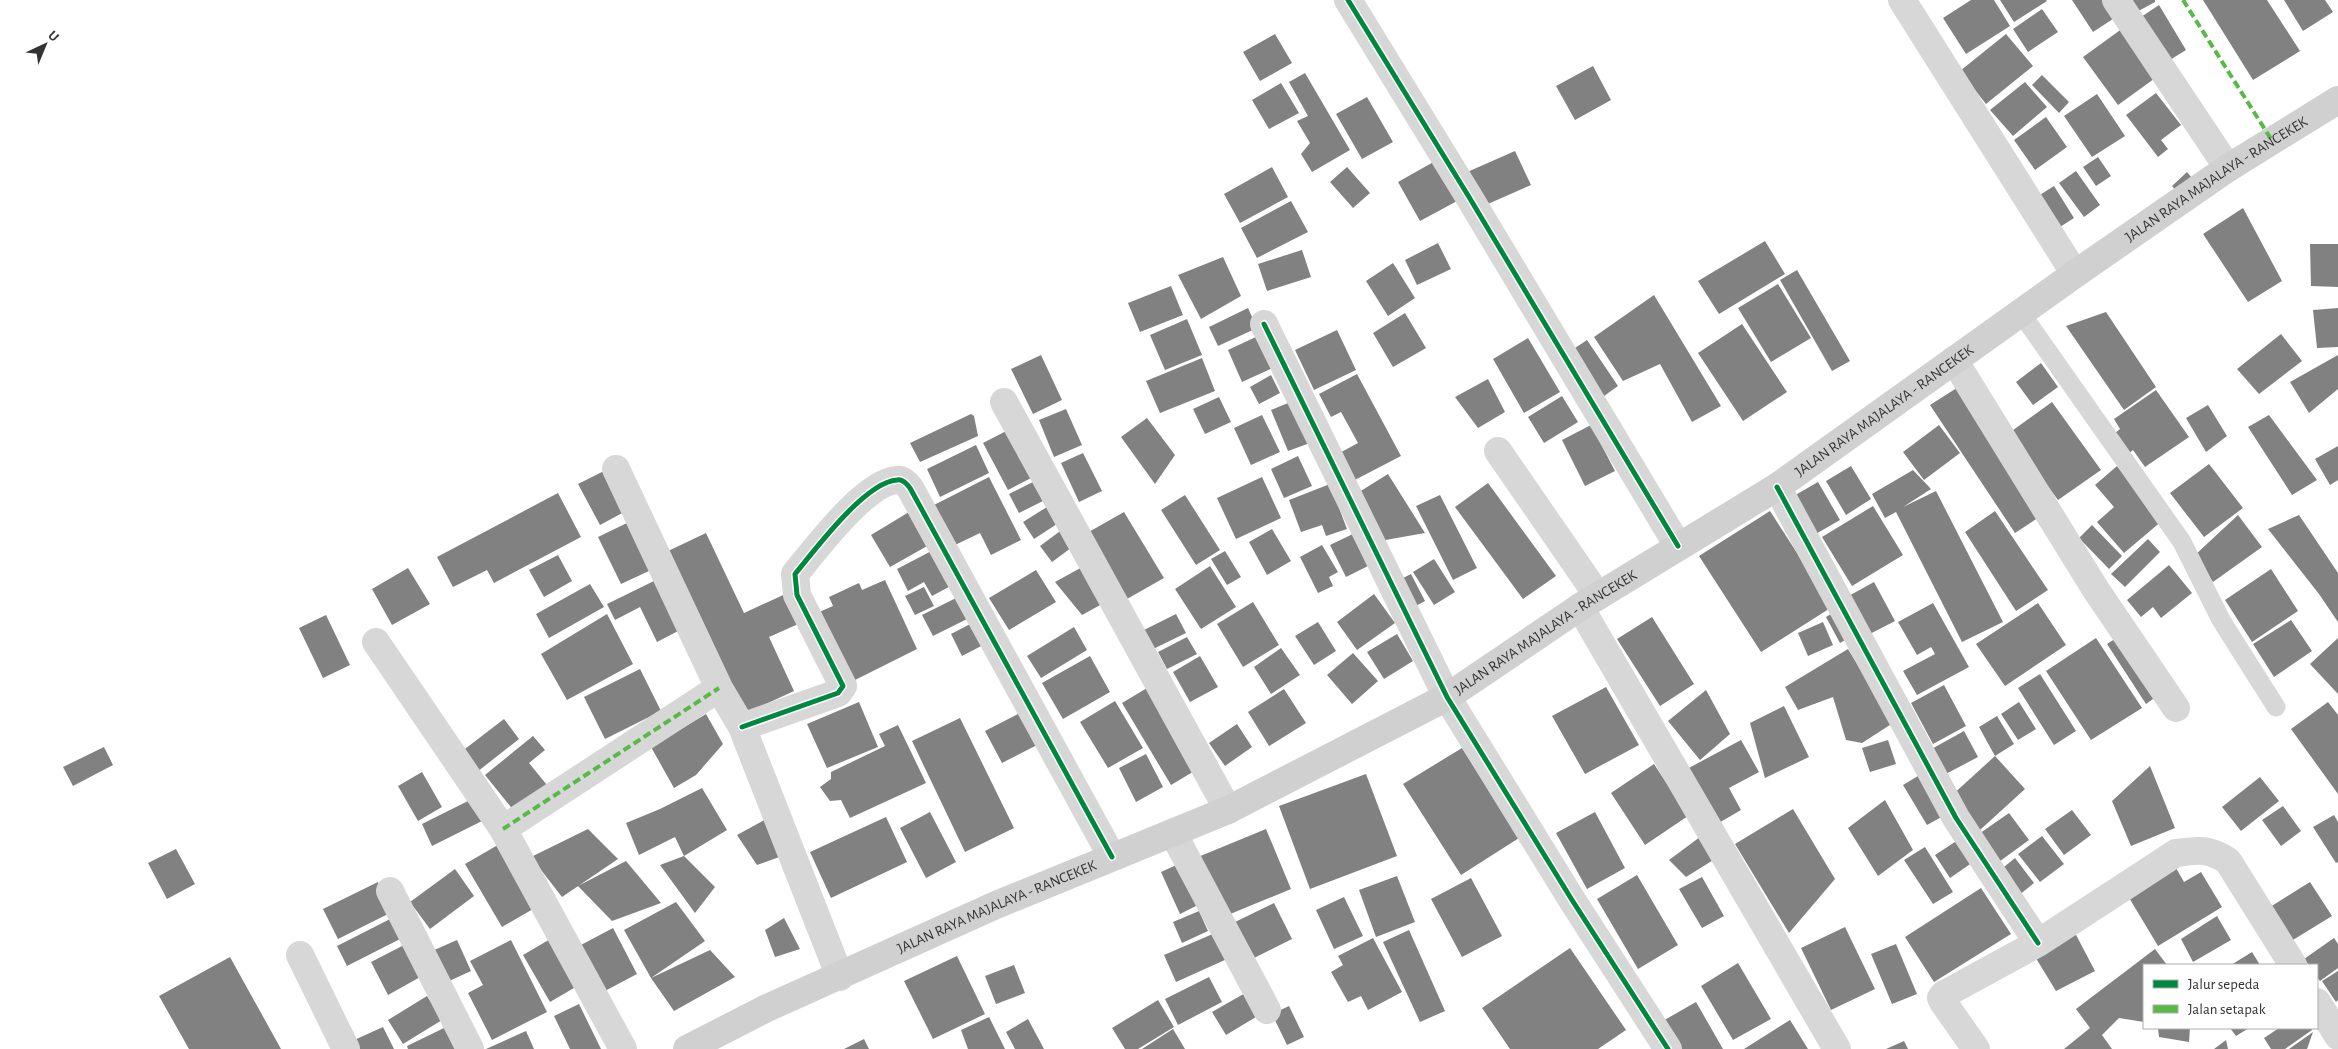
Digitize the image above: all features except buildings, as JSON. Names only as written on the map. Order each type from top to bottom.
[{"type":"main road","name":"JALAN RAYA MAJALAYA - RANCEKEK","points":[[687,1049],[767,1008],[840,977],[1004,902],[1228,810],[1447,697],[1589,601],[1777,487],[2075,274],[2228,168],[2271,139],[2338,100]]},
{"type":"street","points":[[1348,0],[1469,196],[1678,546]]},
{"type":"street","points":[[1902,0],[2075,274]]},
{"type":"street","points":[[2116,0],[2228,168]]},
{"type":"street","points":[[1264,324],[1447,697],[1572,900],[1668,1049]]},
{"type":"street","points":[[1954,360],[2096,590],[2176,708]]},
{"type":"street","points":[[1004,402],[1228,810]]},
{"type":"street","points":[[1498,451],[1589,601],[1837,1049]]},
{"type":"street","points":[[616,469],[719,688],[742,727],[840,977]]},
{"type":"street","points":[[742,727],[838,693],[843,686],[797,595],[795,574],[851,508],[882,486],[896,480],[901,480],[910,488],[1112,857]]},
{"type":"street","points":[[1777,487],[1956,818],[2038,943]]},
{"type":"street","points":[[376,642],[503,829],[623,1049]]},
{"type":"street","points":[[503,829],[719,688]]},
{"type":"street","points":[[1173,833],[1267,1010]]},
{"type":"street","points":[[1976,1049],[1941,998],[1943,995],[2038,943],[2176,852],[2196,850],[2214,852],[2228,861],[2293,964]]},
{"type":"street","points":[[390,891],[470,1049]]},
{"type":"street","points":[[300,956],[346,1049]]},
{"type":"street","points":[[2318,1004],[2338,1036]]},
{"type":"lane","points":[[2021,313],[2182,542],[2221,620],[2276,706]]},
{"type":"marked path","points":[[2183,0],[2271,139]]},
{"type":"marked path","points":[[503,829],[719,688]]},
{"type":"cycle path","points":[[1348,0],[1469,197],[1678,546]]},
{"type":"cycle path","points":[[1264,324],[1447,697],[1572,900],[1668,1049]]},
{"type":"cycle path","points":[[742,727],[838,693],[843,686],[797,595],[795,574],[856,504],[870,492],[884,484],[901,480],[910,488],[1112,857]]},
{"type":"cycle path","points":[[1777,487],[1956,818],[2038,943]]}]
